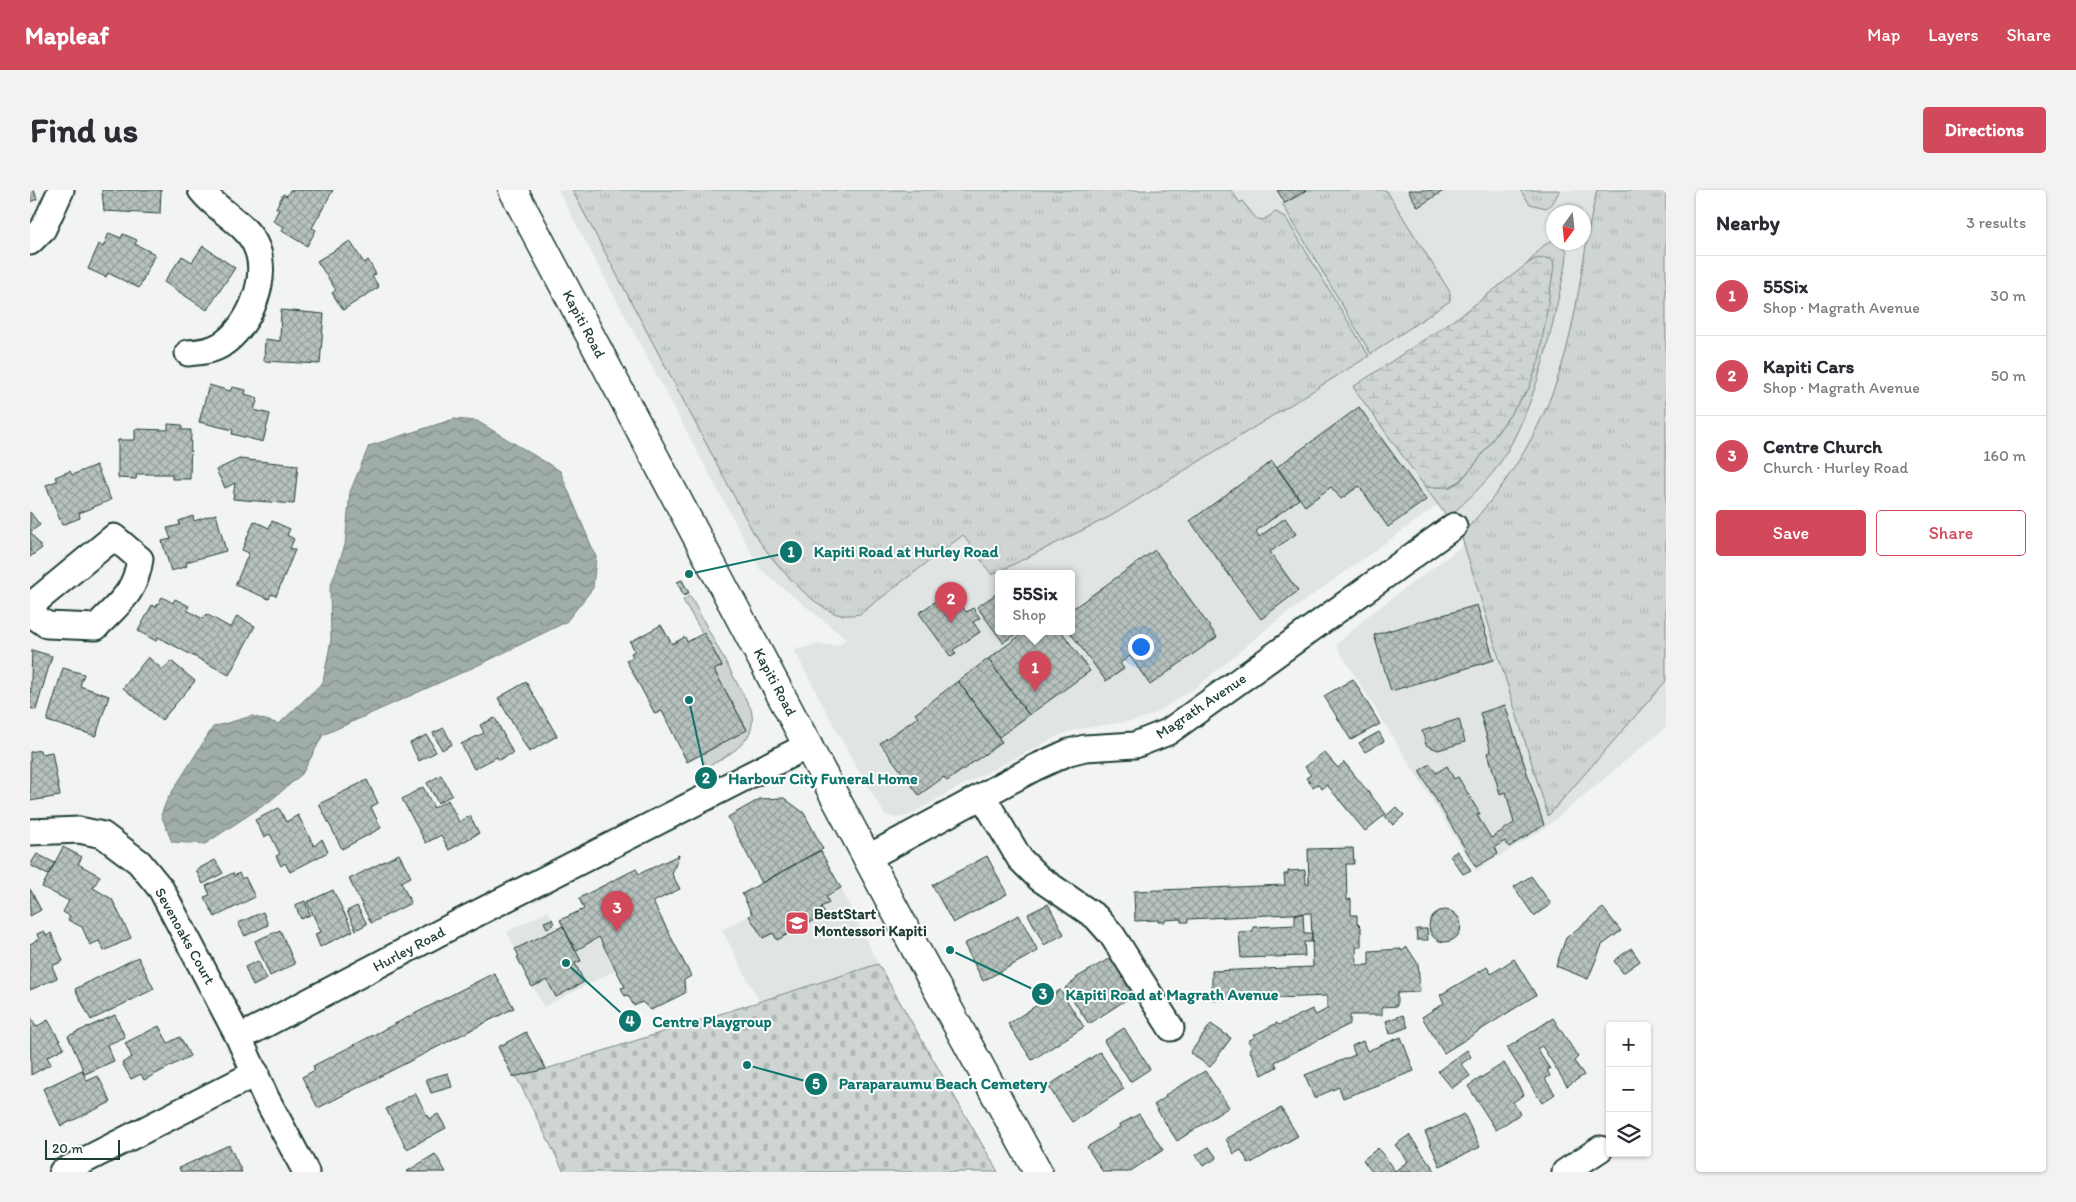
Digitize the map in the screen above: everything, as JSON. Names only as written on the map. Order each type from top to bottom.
[{"type":"main road","name":"Kapiti Road","points":[[513,190],[922,961],[1038,1172]]},
{"type":"street","points":[[30,242],[43,229],[56,206],[60,190]]},
{"type":"street","points":[[188,353],[212,350],[228,340],[238,330],[253,303],[260,274],[258,253],[250,236],[201,190]]},
{"type":"street","name":"Magrath Avenue","points":[[869,858],[1034,768],[1069,752],[1085,748],[1135,745],[1168,732],[1454,526]]},
{"type":"street","points":[[30,606],[114,537],[140,559],[138,574],[130,593],[96,627],[47,625],[30,613]]},
{"type":"street","name":"Hurley Road","points":[[240,1038],[460,922],[809,745]]},
{"type":"street","points":[[983,797],[1020,859],[1039,878],[1096,916],[1112,935],[1171,1028]]},
{"type":"street","name":"Sevenoaks Court","points":[[30,832],[79,830],[103,835],[139,862],[160,889],[240,1038]]},
{"type":"street","points":[[240,1038],[266,1098],[306,1172]]},
{"type":"street","points":[[62,1172],[256,1073]]},
{"type":"street","points":[[1565,1172],[1600,1149]]},
{"type":"shaded area","points":[[558,190],[1666,190],[1666,727],[1545,828],[1476,871],[1336,645],[1368,616],[1465,544],[1461,535],[1438,505],[1271,625],[1198,686],[1154,714],[1137,720],[1079,729],[1062,734],[953,790],[908,816],[896,818],[885,815],[850,756],[794,650],[819,644],[837,646],[846,639],[760,569]]},
{"type":"shaded area","name":"BestStart Montessori Kapiti","points":[[762,883],[841,888],[878,964],[759,1001],[722,930],[752,914],[742,894]]},
{"type":"shaded area","points":[[548,911],[557,929],[563,926],[575,950],[599,937],[616,970],[544,1007],[517,957],[519,956],[507,932]]},
{"type":"green space","points":[[572,190],[1231,190],[1240,203],[1242,201],[1256,218],[1263,220],[1276,212],[1286,218],[1369,356],[1111,516],[1002,570],[995,570],[995,574],[992,575],[963,535],[860,614],[840,615],[814,600],[790,579],[753,532]]},
{"type":"green space","points":[[1307,190],[1386,190],[1450,292],[1450,301],[1371,354],[1283,205],[1284,202]]},
{"type":"green space","points":[[1520,190],[1560,190],[1552,204],[1546,205],[1546,208],[1530,204]]},
{"type":"green space","points":[[1597,190],[1666,190],[1666,681],[1548,816],[1461,535],[1496,494],[1511,472],[1525,450],[1549,402],[1571,331],[1586,250],[1591,250],[1591,220]]},
{"type":"green space","points":[[1546,244],[1546,250],[1566,250],[1567,252],[1548,343],[1533,394],[1512,443],[1498,466],[1481,487],[1448,518],[1425,487],[1450,487],[1459,482],[1473,467],[1529,388],[1535,259],[1527,264]]},
{"type":"green space","points":[[1546,258],[1553,260],[1554,266],[1539,360],[1529,388],[1473,467],[1458,482],[1450,487],[1425,487],[1353,387],[1464,313],[1527,264],[1535,259]]},
{"type":"green space","points":[[690,596],[751,709],[751,730],[747,738],[725,757],[707,767],[701,755],[747,729],[714,670],[722,666],[683,600]]},
{"type":"green space","points":[[878,964],[998,1172],[564,1172],[516,1076],[546,1069]]},
{"type":"water","points":[[454,419],[477,421],[560,471],[596,557],[593,588],[566,622],[483,663],[323,735],[302,774],[270,801],[205,844],[172,842],[161,815],[167,800],[213,727],[252,716],[279,724],[323,682],[331,640],[330,588],[345,545],[350,492],[369,446]]},
{"type":"building","points":[[30,190],[34,190],[37,199],[30,202]]},
{"type":"building","points":[[102,190],[161,190],[160,214],[104,211]]},
{"type":"building","points":[[290,190],[333,190],[312,228],[316,230],[307,246],[282,231],[284,227],[273,221],[279,209],[276,208],[283,194],[287,196]]},
{"type":"building","points":[[1277,190],[1307,190],[1285,203]]},
{"type":"building","points":[[1408,190],[1445,190],[1418,207]]},
{"type":"building","points":[[109,233],[121,238],[123,234],[137,240],[135,244],[155,254],[139,288],[108,273],[106,277],[88,269],[99,244],[103,247]]},
{"type":"building","points":[[350,241],[364,263],[368,260],[376,274],[372,276],[379,287],[343,310],[332,293],[336,290],[317,261]]},
{"type":"building","points":[[203,246],[235,268],[207,310],[164,282],[182,256],[192,262]]},
{"type":"building","points":[[281,310],[324,314],[320,364],[264,361],[265,339],[280,341]]},
{"type":"building","points":[[209,385],[230,391],[232,387],[246,390],[245,394],[258,398],[254,410],[270,414],[263,442],[232,434],[233,430],[199,422]]},
{"type":"building","points":[[1359,407],[1426,500],[1388,527],[1359,486],[1341,499],[1331,487],[1305,506],[1277,467]]},
{"type":"building","points":[[168,424],[182,425],[182,430],[191,430],[190,479],[172,479],[172,474],[137,474],[136,479],[118,478],[118,440],[135,440],[135,429],[168,430]]},
{"type":"building","points":[[239,459],[298,465],[294,504],[233,499],[235,483],[225,488],[216,470]]},
{"type":"building","points":[[1272,461],[1299,499],[1256,531],[1259,537],[1285,518],[1296,534],[1270,552],[1298,591],[1261,619],[1190,521]]},
{"type":"building","points":[[96,465],[111,500],[79,513],[80,518],[62,525],[46,485],[57,481],[55,477],[70,471],[72,475]]},
{"type":"building","points":[[30,512],[40,525],[30,532]]},
{"type":"building","points":[[216,514],[226,551],[186,562],[187,566],[171,571],[162,541],[171,539],[167,528],[180,525],[179,521],[193,516],[194,521]]},
{"type":"building","points":[[254,521],[269,528],[272,521],[290,529],[287,535],[294,539],[290,548],[295,550],[276,596],[271,594],[269,599],[235,585],[249,553],[242,550]]},
{"type":"building","points":[[30,532],[42,548],[30,557]]},
{"type":"building","points":[[1155,550],[1217,637],[1150,685],[1130,656],[1120,663],[1124,669],[1106,681],[1072,635],[1075,635],[1075,607]]},
{"type":"building","points":[[682,580],[689,593],[684,596],[677,582]]},
{"type":"building","points":[[949,590],[966,612],[973,608],[980,618],[973,622],[980,632],[953,650],[956,654],[951,657],[919,613]]},
{"type":"building","points":[[995,595],[995,631],[977,607]]},
{"type":"building","points":[[162,597],[173,603],[175,599],[189,606],[187,610],[203,619],[206,614],[231,628],[237,616],[255,626],[229,675],[158,637],[156,641],[138,631],[152,605],[156,607]]},
{"type":"building","points":[[1477,605],[1494,660],[1391,691],[1374,635]]},
{"type":"building","points":[[661,625],[672,644],[685,637],[687,642],[704,633],[722,666],[714,670],[747,730],[687,762],[662,711],[655,714],[626,660],[633,657],[631,653],[635,651],[630,642]]},
{"type":"building","points":[[998,635],[1015,635],[1003,642]]},
{"type":"building","points":[[1021,635],[1064,635],[1090,671],[1029,715],[988,659]]},
{"type":"building","points":[[32,650],[52,656],[36,710],[30,708]]},
{"type":"building","points":[[148,657],[163,670],[171,661],[195,681],[162,720],[123,688]]},
{"type":"building","points":[[988,659],[1029,715],[999,737],[958,681]]},
{"type":"building","points":[[63,668],[84,674],[80,686],[109,696],[96,736],[47,721]]},
{"type":"building","points":[[1353,679],[1380,724],[1351,740],[1324,696]]},
{"type":"building","points":[[958,681],[1002,742],[947,781],[944,777],[919,795],[880,743],[918,717],[915,714]]},
{"type":"building","points":[[526,682],[557,736],[529,752],[498,698]]},
{"type":"building","points":[[1505,705],[1544,825],[1509,847],[1505,841],[1495,847],[1498,854],[1476,867],[1419,771],[1430,764],[1436,773],[1447,766],[1454,779],[1458,777],[1480,814],[1477,815],[1491,838],[1514,823],[1506,792],[1500,794],[1488,753],[1491,752],[1480,713]]},
{"type":"building","points":[[495,718],[513,753],[499,760],[497,757],[474,769],[461,744],[484,733],[480,725]]},
{"type":"building","points":[[1459,719],[1465,742],[1438,750],[1426,745],[1422,731]]},
{"type":"building","points":[[444,728],[452,744],[442,750],[433,733]]},
{"type":"building","points":[[1379,732],[1384,741],[1365,752],[1359,743]]},
{"type":"building","points":[[427,735],[436,752],[419,761],[410,743]]},
{"type":"building","points":[[40,750],[41,754],[52,752],[60,796],[30,801],[30,752]]},
{"type":"building","points":[[1324,752],[1338,768],[1344,762],[1386,814],[1365,831],[1327,785],[1322,789],[1317,784],[1313,787],[1306,778],[1311,775],[1305,767]]},
{"type":"building","points":[[441,775],[452,795],[438,803],[427,783]]},
{"type":"building","points":[[367,780],[378,803],[371,807],[381,828],[342,849],[319,804]]},
{"type":"building","points":[[423,787],[434,808],[448,800],[459,822],[470,816],[479,833],[449,850],[441,835],[426,843],[402,799]]},
{"type":"building","points":[[784,798],[804,813],[823,849],[762,883],[728,817],[760,799]]},
{"type":"building","points":[[1396,807],[1404,815],[1393,825],[1385,817]]},
{"type":"building","points":[[279,808],[286,822],[298,815],[314,846],[322,839],[328,852],[290,872],[285,863],[281,866],[276,856],[280,854],[270,834],[264,837],[255,820]]},
{"type":"building","points":[[63,847],[82,857],[78,864],[100,876],[93,888],[112,899],[131,938],[104,951],[99,941],[90,945],[82,927],[68,920],[70,916],[63,912],[69,901],[42,887]]},
{"type":"building","points":[[1353,848],[1354,864],[1346,864],[1347,900],[1351,899],[1351,915],[1357,915],[1357,923],[1361,927],[1361,947],[1356,947],[1357,965],[1369,965],[1369,951],[1401,949],[1402,951],[1407,947],[1418,964],[1420,992],[1397,993],[1397,1006],[1382,1007],[1382,1015],[1350,1015],[1350,1024],[1275,1062],[1277,1067],[1262,1075],[1249,1049],[1252,1047],[1248,1041],[1255,1037],[1254,1035],[1277,1023],[1279,1025],[1312,1009],[1316,1015],[1327,1009],[1327,996],[1255,999],[1255,1001],[1246,1001],[1246,999],[1215,1000],[1212,999],[1212,971],[1313,967],[1311,913],[1188,919],[1188,922],[1181,922],[1181,919],[1165,920],[1165,922],[1158,922],[1158,920],[1135,921],[1134,891],[1285,885],[1284,874],[1288,874],[1288,871],[1305,870],[1306,884],[1309,884],[1308,849]]},
{"type":"building","points":[[820,850],[841,888],[826,896],[829,903],[821,907],[825,914],[777,940],[773,933],[763,938],[749,916],[752,914],[742,894]]},
{"type":"building","points":[[1457,851],[1471,870],[1463,874],[1450,856]]},
{"type":"building","points":[[37,854],[55,863],[48,875],[30,865]]},
{"type":"building","points":[[399,854],[411,877],[401,882],[411,903],[371,923],[349,879]]},
{"type":"building","points":[[679,855],[672,874],[680,889],[653,902],[691,976],[684,980],[685,993],[651,1010],[642,1002],[634,1006],[628,995],[625,996],[621,988],[625,987],[599,937],[575,951],[560,920],[584,909],[579,898],[636,869],[639,874]]},
{"type":"building","points":[[987,856],[1007,894],[953,923],[932,885]]},
{"type":"building","points":[[215,860],[223,873],[203,884],[196,870]]},
{"type":"building","points":[[233,873],[234,876],[239,873],[242,879],[245,877],[255,897],[215,917],[204,897],[210,895],[206,886]]},
{"type":"building","points":[[1531,876],[1551,904],[1534,916],[1514,887]]},
{"type":"building","points":[[30,889],[41,910],[30,916]]},
{"type":"building","points":[[333,890],[353,931],[320,947],[315,934],[321,932],[307,902]]},
{"type":"building","points":[[305,901],[310,915],[301,919],[295,905]]},
{"type":"building","points":[[1048,904],[1064,934],[1044,945],[1028,914]]},
{"type":"building","points":[[357,906],[367,924],[356,930],[347,911]]},
{"type":"building","points":[[1603,908],[1621,931],[1602,945],[1588,979],[1556,966],[1566,938]]},
{"type":"building","points":[[1445,910],[1456,915],[1461,926],[1456,937],[1445,942],[1434,937],[1429,926],[1434,915]]},
{"type":"building","points":[[263,912],[268,925],[245,936],[238,923]]},
{"type":"building","points":[[1295,914],[1303,914],[1304,933],[1312,933],[1312,942],[1304,942],[1305,956],[1241,958],[1239,932],[1253,931],[1253,927],[1295,925]]},
{"type":"building","points":[[1019,915],[1038,951],[983,981],[964,944]]},
{"type":"building","points":[[552,919],[554,924],[547,928],[544,922]]},
{"type":"building","points":[[563,926],[581,961],[575,963],[584,982],[556,997],[547,980],[532,987],[515,949]]},
{"type":"building","points":[[1416,929],[1427,929],[1428,940],[1417,940]]},
{"type":"building","points":[[280,930],[295,964],[270,976],[255,941]]},
{"type":"building","points":[[44,931],[47,936],[51,933],[63,961],[52,966],[57,978],[30,990],[30,944],[39,939],[37,934]]},
{"type":"building","points":[[1631,948],[1640,961],[1623,973],[1614,961]]},
{"type":"building","points":[[1117,954],[1141,990],[1089,1024],[1065,988],[1076,978]]},
{"type":"building","points":[[138,957],[154,989],[91,1020],[75,989]]},
{"type":"building","points":[[1514,959],[1536,995],[1444,1053],[1422,1017],[1444,1003],[1440,995],[1487,967],[1491,974]]},
{"type":"building","points":[[258,961],[267,979],[253,986],[245,967]]},
{"type":"building","points":[[494,973],[514,1008],[318,1108],[302,1077],[315,1070],[313,1066]]},
{"type":"building","points":[[1060,990],[1084,1027],[1032,1060],[1008,1024]]},
{"type":"building","points":[[30,1015],[36,1027],[48,1020],[64,1048],[47,1057],[51,1064],[31,1075]]},
{"type":"building","points":[[115,1015],[125,1037],[107,1045],[114,1061],[85,1074],[68,1036]]},
{"type":"building","points":[[1403,1015],[1408,1027],[1390,1034],[1386,1021]]},
{"type":"building","points":[[1553,1018],[1578,1057],[1574,1061],[1584,1075],[1567,1086],[1542,1046],[1537,1049],[1550,1069],[1547,1070],[1550,1076],[1545,1079],[1555,1094],[1542,1103],[1507,1048]]},
{"type":"building","points":[[1211,1024],[1231,1038],[1210,1067],[1190,1053]]},
{"type":"building","points":[[159,1026],[168,1043],[180,1037],[190,1056],[144,1080],[141,1074],[131,1079],[122,1063],[132,1057],[125,1043]]},
{"type":"building","points":[[1124,1028],[1150,1069],[1130,1082],[1104,1041]]},
{"type":"building","points":[[526,1032],[546,1069],[513,1077],[498,1047]]},
{"type":"building","points":[[1401,1037],[1414,1071],[1343,1098],[1339,1087],[1314,1098],[1305,1075],[1355,1055],[1352,1046],[1363,1041],[1367,1051]]},
{"type":"building","points":[[1467,1050],[1471,1057],[1461,1064],[1470,1076],[1452,1088],[1438,1071]]},
{"type":"building","points":[[1100,1052],[1124,1089],[1072,1122],[1048,1086]]},
{"type":"building","points":[[1504,1063],[1524,1095],[1513,1102],[1520,1114],[1496,1130],[1468,1086]]},
{"type":"building","points":[[82,1070],[87,1081],[98,1076],[111,1102],[61,1126],[43,1089]]},
{"type":"building","points":[[1205,1071],[1229,1107],[1177,1141],[1154,1105],[1166,1097],[1165,1095]]},
{"type":"building","points":[[448,1073],[452,1087],[431,1093],[426,1079]]},
{"type":"building","points":[[415,1093],[429,1119],[438,1114],[446,1128],[407,1149],[386,1109]]},
{"type":"building","points":[[1281,1108],[1298,1136],[1249,1164],[1241,1150],[1234,1154],[1226,1139]]},
{"type":"building","points":[[1139,1114],[1163,1150],[1129,1172],[1103,1172],[1087,1147]]},
{"type":"building","points":[[1464,1114],[1480,1147],[1440,1166],[1425,1132]]},
{"type":"building","points":[[1409,1135],[1436,1172],[1372,1172],[1363,1160],[1378,1148],[1395,1171],[1408,1161],[1395,1145]]},
{"type":"building","points":[[229,1145],[242,1172],[181,1172],[179,1168]]},
{"type":"building","points":[[1209,1147],[1217,1158],[1203,1166],[1196,1155]]},
{"type":"building","points":[[435,1154],[446,1172],[406,1172]]},
{"type":"place","name":"Kapiti Road at Hurley Road","points":[[689,574]]},
{"type":"place","name":"Kapiti Cars","points":[[951,623]]},
{"type":"place","name":"55Six","points":[[1035,692]]},
{"type":"place","name":"Harbour City Funeral Home","points":[[689,700]]},
{"type":"place","name":"BestStart Montessori Kapiti","points":[[797,923]]},
{"type":"place","name":"Centre Church","points":[[617,932]]},
{"type":"place","name":"Kāpiti Road at Magrath Avenue","points":[[950,950]]},
{"type":"place","name":"Centre Playgroup","points":[[566,963]]},
{"type":"place","name":"Paraparaumu Beach Cemetery","points":[[747,1065]]}]
